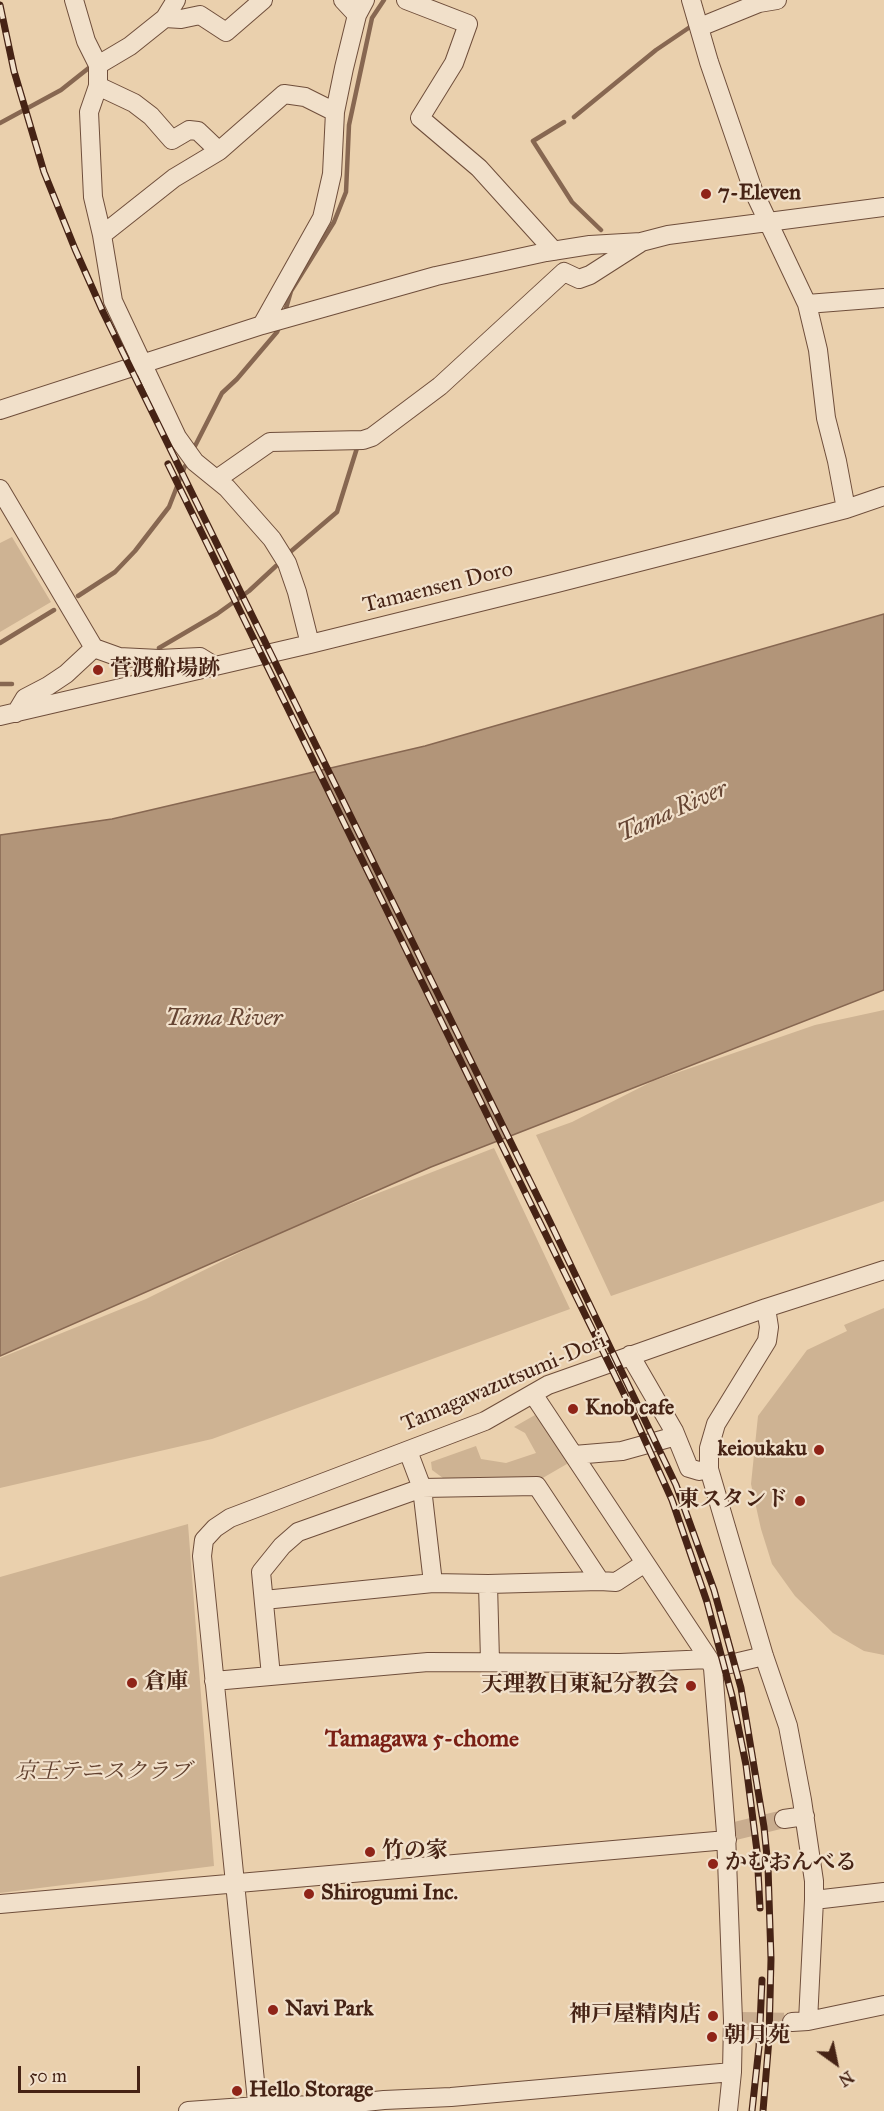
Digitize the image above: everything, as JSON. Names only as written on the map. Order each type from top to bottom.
[{"type":"street","points":[[74,0],[86,41],[98,65],[98,86],[89,112],[90,150],[93,197],[113,301],[177,437],[195,462],[218,479],[272,539],[287,563],[310,644]]},
{"type":"street","points":[[98,65],[130,46],[165,18],[176,0]]},
{"type":"street","points":[[165,18],[181,19],[201,15],[226,32],[263,0]]},
{"type":"street","points":[[276,321],[322,218],[332,174],[335,112],[361,7],[343,0]]},
{"type":"street","points":[[406,0],[468,24],[454,63],[420,118],[479,168],[554,251]]},
{"type":"street","points":[[691,0],[709,62],[753,190],[807,304],[818,350],[826,418],[846,509]]},
{"type":"street","points":[[700,27],[759,3],[777,0]]},
{"type":"street","points":[[98,86],[134,103],[151,116],[172,140],[189,130],[198,131],[219,151]]},
{"type":"street","points":[[102,235],[174,178],[219,151],[285,94],[306,97],[335,112]]},
{"type":"street","points":[[0,410],[276,321],[436,276],[590,245],[641,242],[668,235],[884,207]]},
{"type":"street","points":[[218,479],[270,442],[363,440],[372,437],[440,386],[564,272],[579,279],[591,275],[641,242]]},
{"type":"street","points":[[807,304],[884,298]]},
{"type":"street","points":[[0,489],[94,648],[119,657],[159,659],[200,657],[213,665]]},
{"type":"street","name":"Tamaensen Doro","points":[[8,714],[310,644],[846,509],[884,496]]},
{"type":"street","points":[[8,714],[25,698],[66,674],[94,648]]},
{"type":"street","name":"Tamagawazutsumi-Dori","points":[[214,1681],[202,1556],[204,1540],[214,1528],[230,1518],[485,1421],[548,1385],[766,1308],[884,1270]]},
{"type":"street","points":[[766,1308],[769,1327],[767,1341],[716,1424],[709,1448],[709,1469],[764,1656],[788,1726],[805,1816],[814,1881],[814,1900],[800,2021],[884,2005]]},
{"type":"street","points":[[630,1355],[676,1436],[689,1468],[699,1471],[709,1469]]},
{"type":"street","points":[[532,1394],[711,1664],[729,1835],[736,2021],[728,2111]]},
{"type":"street","points":[[574,1455],[622,1451],[676,1436]]},
{"type":"street","points":[[408,1451],[422,1488],[433,1583]]},
{"type":"street","points":[[271,1676],[261,1572],[282,1546],[298,1532],[422,1488],[537,1486],[600,1581]]},
{"type":"street","points":[[264,1600],[433,1583],[616,1582],[645,1563]]},
{"type":"street","points":[[488,1584],[490,1661]]},
{"type":"street","points":[[258,2109],[214,1681],[417,1663],[490,1661],[711,1664],[764,1656]]},
{"type":"street","points":[[784,1819],[805,1816]]},
{"type":"street","points":[[0,1904],[729,1835]]},
{"type":"street","points":[[814,1900],[884,1892]]},
{"type":"street","points":[[188,2111],[452,2097],[732,2072]]},
{"type":"green space","points":[[12,537],[51,602],[0,632],[0,543]]},
{"type":"green space","points":[[884,1010],[884,1201],[611,1296],[536,1135],[572,1122],[653,1081],[815,1025]]},
{"type":"green space","points":[[494,1148],[570,1309],[212,1439],[0,1488],[0,1358],[146,1299],[291,1227]]},
{"type":"green space","name":"keioukaku","points":[[884,1308],[884,1655],[864,1651],[833,1633],[795,1596],[772,1564],[751,1484],[758,1416],[807,1350],[847,1331],[844,1325]]},
{"type":"green space","points":[[535,1415],[572,1461],[541,1479],[447,1481],[432,1470],[431,1462],[476,1446],[481,1459],[506,1463],[536,1453],[525,1433],[514,1427]]},
{"type":"green space","name":"京王テニスクラブ","points":[[188,1524],[214,1866],[0,1893],[0,1577]]},
{"type":"water","name":"Tama River","points":[[884,614],[884,990],[431,1167],[0,1356],[0,835],[112,819],[425,746]]},
{"type":"waterway","points":[[284,315],[291,291],[334,222],[346,192],[349,125],[372,18],[384,0]]},
{"type":"waterway","points":[[574,117],[656,50],[690,27]]},
{"type":"waterway","points":[[0,123],[61,90],[90,67]]},
{"type":"waterway","points":[[564,122],[533,141],[572,202],[601,230]]},
{"type":"waterway","points":[[195,446],[222,393],[237,379],[277,332],[280,325]]},
{"type":"waterway","points":[[289,553],[337,512],[357,448]]},
{"type":"waterway","points":[[78,596],[115,572],[135,551],[169,507],[185,466]]},
{"type":"waterway","points":[[159,648],[217,614],[249,591],[276,566]]},
{"type":"waterway","points":[[0,643],[54,610]]},
{"type":"waterway","points":[[0,684],[12,684]]},
{"type":"tunnel","points":[[735,1831],[784,1819]]},
{"type":"tunnel","points":[[739,2021],[792,2022]]},
{"type":"railway","points":[[0,5],[14,71],[44,172],[103,312],[550,1222],[676,1485],[714,1590],[741,1688],[764,1827],[768,1867],[771,1959],[769,2039],[763,2111]]},
{"type":"railway","points":[[168,464],[624,1394],[672,1500],[707,1602],[732,1696],[746,1765],[757,1851],[760,1908]]},
{"type":"railway","points":[[752,2111],[759,2047],[762,1980]]},
{"type":"place","name":"7-Eleven","points":[[706,194]]},
{"type":"place","name":"菅渡船場跡","points":[[98,670]]},
{"type":"place","name":"Knob cafe","points":[[573,1409]]},
{"type":"place","name":"keioukaku","points":[[819,1450]]},
{"type":"place","name":"東スタンド","points":[[800,1501]]},
{"type":"place","name":"倉庫","points":[[132,1683]]},
{"type":"place","name":"天理教日東紀分教会","points":[[691,1686]]},
{"type":"place","name":"竹の家","points":[[370,1852]]},
{"type":"place","name":"かむおんべる","points":[[713,1864]]},
{"type":"place","name":"Shirogumi Inc.","points":[[309,1894]]},
{"type":"place","name":"Navi Park","points":[[273,2010]]},
{"type":"place","name":"神戸屋精肉店","points":[[713,2016]]},
{"type":"place","name":"朝月苑","points":[[712,2037]]},
{"type":"place","name":"Hello Storage","points":[[237,2091]]},
{"type":"district","name":"Tamagawa 5-chome","points":[[422,1740]]}]
